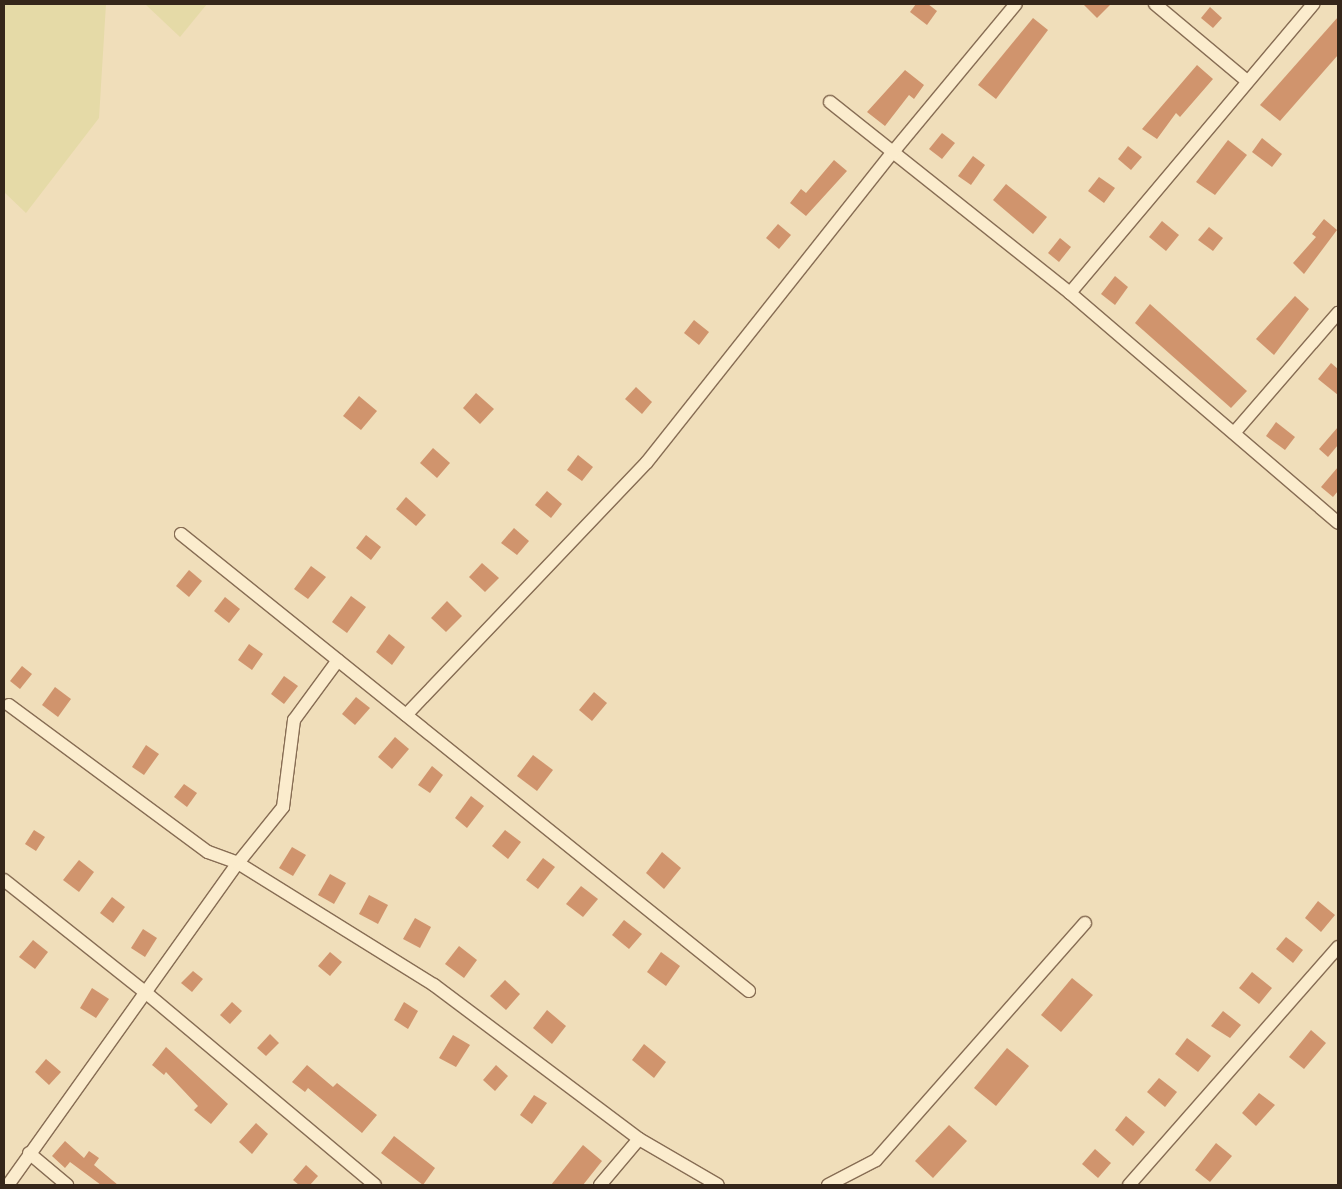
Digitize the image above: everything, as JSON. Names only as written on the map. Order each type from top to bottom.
[{"type":"street","points":[[406,715],[647,462],[893,152],[1016,4]]},
{"type":"street","points":[[1155,4],[1247,81]]},
{"type":"street","points":[[1070,293],[1313,4]]},
{"type":"street","points":[[830,102],[1070,293],[1338,523]]},
{"type":"street","points":[[1234,433],[1338,313]]},
{"type":"street","points":[[181,534],[749,991]]},
{"type":"street","points":[[8,1185],[29,1153],[238,863],[283,807],[294,720],[338,660]]},
{"type":"street","points":[[9,705],[208,852],[238,863],[434,985],[639,1139],[718,1185]]},
{"type":"street","points":[[4,880],[145,992],[375,1185]]},
{"type":"street","points":[[828,1185],[876,1160],[1085,923]]},
{"type":"street","points":[[1129,1185],[1338,947]]},
{"type":"street","points":[[600,1185],[639,1139]]},
{"type":"street","points":[[29,1153],[68,1185]]},
{"type":"shaded area","points":[[4,4],[106,4],[99,118],[26,213],[4,192]]},
{"type":"shaded area","points":[[145,4],[207,4],[180,37]]},
{"type":"building","points":[[916,4],[928,4],[937,11],[927,25],[910,12]]},
{"type":"building","points":[[1083,4],[1111,4],[1097,18]]},
{"type":"building","points":[[1210,7],[1222,18],[1213,28],[1201,18]]},
{"type":"building","points":[[1338,17],[1338,55],[1280,121],[1260,105]]},
{"type":"building","points":[[1033,18],[1048,30],[996,99],[978,85]]},
{"type":"building","points":[[1197,65],[1213,79],[1180,117],[1176,113],[1157,139],[1142,129]]},
{"type":"building","points":[[905,70],[924,85],[914,99],[909,95],[885,126],[867,112]]},
{"type":"building","points":[[942,133],[955,143],[942,159],[929,149]]},
{"type":"building","points":[[1262,138],[1282,154],[1272,167],[1252,152]]},
{"type":"building","points":[[1228,140],[1247,155],[1215,195],[1196,182]]},
{"type":"building","points":[[1128,146],[1142,157],[1131,170],[1118,159]]},
{"type":"building","points":[[973,156],[985,165],[971,185],[958,176]]},
{"type":"building","points":[[834,160],[847,171],[806,216],[790,203],[801,189],[806,193]]},
{"type":"building","points":[[1099,177],[1115,188],[1104,203],[1088,191]]},
{"type":"building","points":[[1006,184],[1047,217],[1033,234],[993,200]]},
{"type":"building","points":[[1324,219],[1337,230],[1304,274],[1293,263],[1316,237],[1312,234]]},
{"type":"building","points":[[1162,221],[1179,235],[1166,251],[1149,237]]},
{"type":"building","points":[[778,224],[791,235],[779,249],[766,238]]},
{"type":"building","points":[[1209,227],[1223,238],[1213,251],[1198,240]]},
{"type":"building","points":[[1060,238],[1071,247],[1059,262],[1048,253]]},
{"type":"building","points":[[1115,276],[1128,287],[1115,305],[1101,294]]},
{"type":"building","points":[[1295,296],[1309,309],[1274,355],[1256,339]]},
{"type":"building","points":[[1150,304],[1247,391],[1231,408],[1135,323]]},
{"type":"building","points":[[694,320],[709,332],[699,345],[684,333]]},
{"type":"building","points":[[1331,363],[1338,369],[1338,395],[1318,379]]},
{"type":"building","points":[[636,387],[652,402],[642,414],[625,399]]},
{"type":"building","points":[[476,393],[494,409],[480,424],[463,408]]},
{"type":"building","points":[[359,396],[377,411],[361,430],[343,416]]},
{"type":"building","points":[[1276,422],[1295,437],[1285,450],[1266,436]]},
{"type":"building","points":[[1338,427],[1338,445],[1328,457],[1319,449]]},
{"type":"building","points":[[433,448],[450,463],[437,478],[420,463]]},
{"type":"building","points":[[578,455],[593,467],[582,481],[567,470]]},
{"type":"building","points":[[1338,467],[1338,491],[1333,497],[1321,487]]},
{"type":"building","points":[[547,491],[562,504],[551,518],[535,505]]},
{"type":"building","points":[[406,497],[426,515],[416,526],[396,509]]},
{"type":"building","points":[[514,528],[529,541],[517,555],[501,543]]},
{"type":"building","points":[[366,535],[381,547],[371,560],[356,548]]},
{"type":"building","points":[[482,563],[499,578],[485,592],[469,577]]},
{"type":"building","points":[[311,566],[326,577],[308,599],[294,589]]},
{"type":"building","points":[[189,570],[202,581],[189,597],[176,586]]},
{"type":"building","points":[[351,596],[366,607],[347,633],[332,622]]},
{"type":"building","points":[[225,597],[240,609],[229,623],[214,611]]},
{"type":"building","points":[[447,601],[462,616],[446,632],[431,618]]},
{"type":"building","points":[[389,634],[405,647],[392,665],[376,652]]},
{"type":"building","points":[[249,644],[263,654],[252,670],[238,660]]},
{"type":"building","points":[[22,666],[32,674],[20,689],[10,681]]},
{"type":"building","points":[[284,676],[298,686],[284,704],[271,694]]},
{"type":"building","points":[[55,687],[71,699],[58,717],[42,705]]},
{"type":"building","points":[[594,692],[607,703],[592,721],[579,710]]},
{"type":"building","points":[[356,697],[370,708],[355,725],[342,714]]},
{"type":"building","points":[[395,737],[409,749],[392,769],[378,757]]},
{"type":"building","points":[[146,745],[159,754],[144,775],[132,767]]},
{"type":"building","points":[[533,755],[553,770],[537,791],[517,776]]},
{"type":"building","points":[[432,766],[443,775],[430,793],[418,785]]},
{"type":"building","points":[[184,784],[197,793],[187,807],[174,797]]},
{"type":"building","points":[[471,796],[484,806],[467,828],[455,818]]},
{"type":"building","points":[[34,830],[45,837],[36,851],[25,844]]},
{"type":"building","points":[[505,830],[521,842],[508,859],[492,846]]},
{"type":"building","points":[[292,847],[306,855],[293,876],[279,868]]},
{"type":"building","points":[[662,852],[681,868],[664,889],[646,873]]},
{"type":"building","points":[[543,858],[555,867],[538,889],[526,880]]},
{"type":"building","points":[[79,860],[94,872],[79,892],[63,880]]},
{"type":"building","points":[[330,874],[346,883],[334,904],[318,895]]},
{"type":"building","points":[[581,886],[598,899],[583,917],[566,904]]},
{"type":"building","points":[[369,895],[388,905],[378,924],[359,914]]},
{"type":"building","points":[[112,897],[125,907],[113,923],[100,913]]},
{"type":"building","points":[[1318,901],[1335,915],[1321,932],[1305,918]]},
{"type":"building","points":[[415,918],[431,927],[420,948],[403,939]]},
{"type":"building","points":[[624,920],[642,934],[629,949],[612,935]]},
{"type":"building","points":[[143,929],[157,938],[145,957],[131,948]]},
{"type":"building","points":[[1286,937],[1303,950],[1293,963],[1276,949]]},
{"type":"building","points":[[33,940],[48,952],[35,969],[19,957]]},
{"type":"building","points":[[459,946],[477,960],[464,978],[445,964]]},
{"type":"building","points":[[330,952],[342,962],[330,976],[318,966]]},
{"type":"building","points":[[661,952],[680,966],[666,986],[647,972]]},
{"type":"building","points":[[193,971],[203,979],[192,992],[181,983]]},
{"type":"building","points":[[1252,972],[1272,988],[1259,1004],[1239,988]]},
{"type":"building","points":[[1072,978],[1093,995],[1061,1032],[1041,1015]]},
{"type":"building","points":[[505,980],[520,994],[506,1010],[490,996]]},
{"type":"building","points":[[92,988],[109,999],[96,1018],[80,1008]]},
{"type":"building","points":[[232,1002],[242,1011],[230,1024],[220,1015]]},
{"type":"building","points":[[404,1002],[418,1011],[408,1029],[394,1020]]},
{"type":"building","points":[[547,1010],[566,1026],[552,1044],[533,1028]]},
{"type":"building","points":[[1223,1011],[1241,1025],[1230,1038],[1211,1026]]},
{"type":"building","points":[[1311,1030],[1326,1043],[1304,1069],[1289,1057]]},
{"type":"building","points":[[270,1034],[279,1043],[266,1056],[257,1048]]},
{"type":"building","points":[[453,1035],[470,1045],[456,1067],[439,1058]]},
{"type":"building","points":[[1187,1038],[1211,1056],[1198,1072],[1175,1054]]},
{"type":"building","points":[[644,1044],[666,1062],[654,1078],[632,1060]]},
{"type":"building","points":[[166,1047],[228,1104],[211,1124],[194,1110],[198,1106],[166,1072],[164,1075],[152,1065]]},
{"type":"building","points":[[1007,1048],[1029,1066],[996,1106],[974,1088]]},
{"type":"building","points":[[46,1059],[61,1072],[49,1085],[35,1072]]},
{"type":"building","points":[[307,1065],[333,1087],[337,1083],[377,1115],[362,1133],[308,1088],[305,1092],[292,1082]]},
{"type":"building","points":[[496,1065],[508,1076],[495,1091],[483,1080]]},
{"type":"building","points":[[1159,1078],[1177,1092],[1165,1107],[1147,1092]]},
{"type":"building","points":[[1259,1093],[1275,1105],[1256,1126],[1242,1113]]},
{"type":"building","points":[[534,1095],[547,1103],[532,1124],[520,1115]]},
{"type":"building","points":[[1126,1116],[1145,1132],[1133,1146],[1115,1130]]},
{"type":"building","points":[[256,1123],[268,1134],[252,1154],[239,1142]]},
{"type":"building","points":[[949,1125],[967,1141],[933,1178],[915,1161]]},
{"type":"building","points":[[394,1136],[435,1168],[423,1185],[381,1153]]},
{"type":"building","points":[[65,1141],[84,1158],[89,1151],[99,1158],[94,1165],[118,1185],[101,1185],[70,1162],[65,1168],[52,1156]]},
{"type":"building","points":[[1216,1143],[1232,1156],[1210,1182],[1195,1170]]},
{"type":"building","points":[[583,1145],[602,1161],[583,1185],[551,1185]]},
{"type":"building","points":[[1095,1149],[1111,1163],[1098,1178],[1082,1164]]},
{"type":"building","points":[[306,1165],[318,1176],[310,1185],[299,1185],[293,1180]]}]
